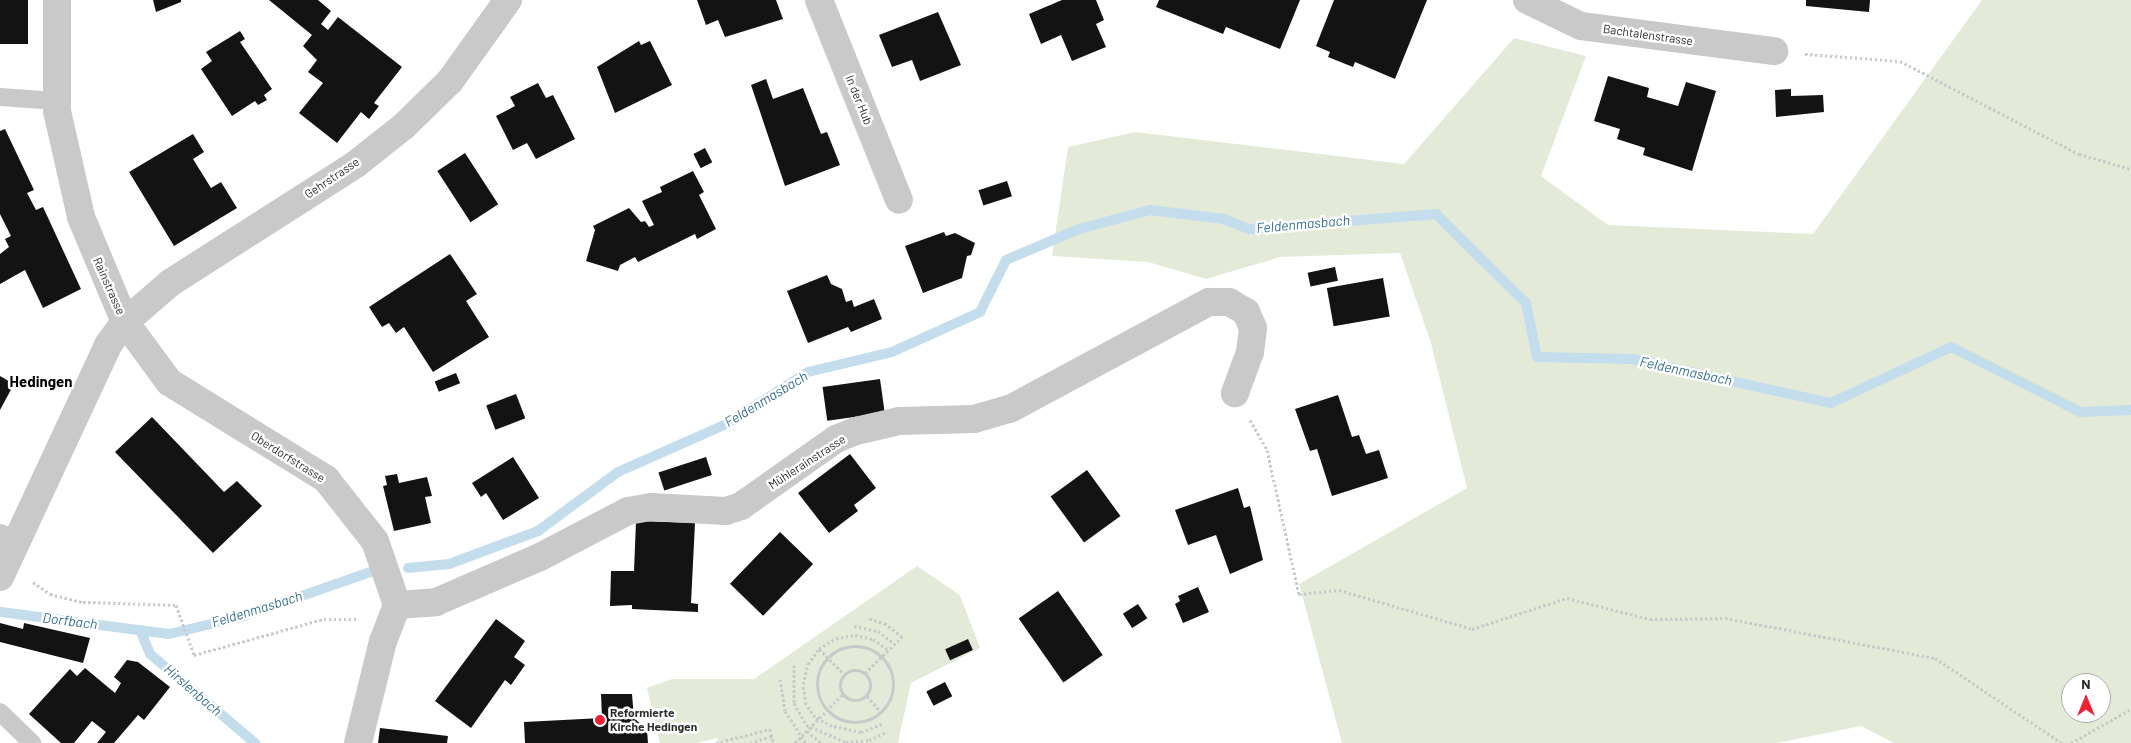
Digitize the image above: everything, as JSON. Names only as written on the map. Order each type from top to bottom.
[{"type":"street","name":"Rainstrasse","points":[[0,577],[8,536],[108,345],[125,322],[81,217],[56,101],[57,0]]},
{"type":"street","name":"Gehrstrasse","points":[[125,322],[170,283],[356,164],[404,126],[450,81],[508,0]]},
{"type":"street","name":"In der Hub","points":[[819,0],[899,200]]},
{"type":"street","name":"Bachtalenstrasse","points":[[1527,0],[1581,26],[1774,51]]},
{"type":"street","name":"Mühlerainstrasse","points":[[397,605],[436,602],[540,558],[628,512],[651,507],[726,511],[741,506],[836,439],[856,431],[900,421],[974,419],[1010,410],[1209,302],[1229,302],[1246,312],[1253,328],[1250,352],[1235,393]]},
{"type":"street","name":"Oberdorfstrasse","points":[[125,322],[169,382],[326,479],[375,541],[397,605]]},
{"type":"street","points":[[358,743],[383,641],[397,605]]},
{"type":"lane","points":[[0,97],[56,101]]},
{"type":"lane","points":[[0,712],[32,743]]},
{"type":"path","points":[[1774,51],[1900,61],[2079,154],[2131,169]]},
{"type":"path","points":[[1235,393],[1267,450],[1300,594],[1339,590],[1472,629],[1567,598],[1650,619],[1725,618],[1916,654],[1935,658],[2062,743]]},
{"type":"path","points":[[30,580],[50,594],[83,602],[176,605],[180,611],[194,655],[272,631],[336,619]]},
{"type":"path","points":[[865,673],[902,637],[895,630],[867,618]]},
{"type":"path","points":[[854,626],[878,631],[895,644]]},
{"type":"path","points":[[882,724],[861,732],[846,732],[819,719],[806,704],[803,684],[808,664],[819,649],[836,638],[855,635],[873,639],[889,650]]},
{"type":"path","points":[[855,646],[870,648],[882,656],[893,679],[889,703],[881,712],[860,722],[848,722],[826,711],[816,684],[819,669],[827,656],[855,646]]},
{"type":"path","points":[[819,649],[844,674]]},
{"type":"path","points":[[794,665],[794,703],[803,721],[846,742],[869,740],[887,732]]},
{"type":"path","points":[[858,669],[865,673],[870,687],[867,696],[859,700],[842,695],[839,687],[844,674],[858,669]]},
{"type":"path","points":[[780,679],[784,711],[800,738],[806,743]]},
{"type":"path","points":[[795,743],[842,695]]},
{"type":"path","points":[[867,696],[881,712]]},
{"type":"path","points":[[2071,743],[2131,709]]},
{"type":"path","points":[[716,743],[770,729],[774,743]]},
{"type":"path","points":[[807,731],[822,743]]},
{"type":"path","points":[[750,743],[772,736]]},
{"type":"green space","points":[[1982,0],[2131,0],[2131,743],[1894,743],[1861,726],[1777,743],[1342,743],[1299,584],[1467,488],[1431,343],[1400,253],[1280,257],[1206,279],[1148,262],[1052,256],[1068,147],[1135,132],[1404,164],[1514,38],[1586,56],[1541,176],[1608,225],[1813,234]]},
{"type":"green space","points":[[917,566],[960,595],[980,648],[911,683],[898,743],[718,743],[717,738],[697,743],[660,743],[647,688],[672,679],[754,679]]},
{"type":"building","points":[[0,0],[28,0],[28,44],[0,44]]},
{"type":"building","points":[[153,0],[181,0],[181,2],[156,12]]},
{"type":"building","points":[[269,0],[318,0],[331,11],[321,24],[328,30],[338,17],[402,67],[374,103],[379,106],[369,119],[361,112],[337,143],[299,113],[323,83],[308,72],[317,60],[303,46],[312,35]]},
{"type":"building","points":[[697,0],[776,0],[783,19],[725,37],[718,20],[706,25]]},
{"type":"building","points":[[1062,0],[1096,0],[1104,20],[1096,24],[1106,47],[1072,61],[1061,35],[1041,44],[1029,14]]},
{"type":"building","points":[[1159,0],[1300,0],[1280,49],[1226,27],[1223,34],[1156,7]]},
{"type":"building","points":[[1334,0],[1427,0],[1395,79],[1355,62],[1353,67],[1328,57],[1330,52],[1316,46]]},
{"type":"building","points":[[1806,0],[1870,0],[1869,12],[1806,6]]},
{"type":"building","points":[[938,12],[961,65],[920,81],[912,60],[892,67],[879,35]]},
{"type":"building","points":[[240,31],[245,39],[240,42],[272,89],[264,95],[267,100],[258,105],[255,101],[232,116],[201,69],[212,61],[206,52]]},
{"type":"building","points":[[639,41],[641,45],[650,41],[672,85],[615,113],[597,67]]},
{"type":"building","points":[[1608,76],[1649,88],[1647,97],[1678,106],[1686,82],[1716,91],[1692,171],[1643,155],[1645,148],[1617,139],[1620,129],[1594,121]]},
{"type":"building","points":[[766,79],[773,99],[803,88],[821,134],[827,132],[840,165],[785,186],[751,85]]},
{"type":"building","points":[[538,83],[546,98],[553,95],[575,139],[536,159],[527,143],[513,150],[496,116],[515,106],[510,97]]},
{"type":"building","points":[[1791,89],[1791,96],[1823,95],[1824,112],[1776,117],[1775,90]]},
{"type":"building","points":[[5,129],[34,190],[27,193],[36,210],[43,207],[81,289],[43,308],[25,270],[0,284],[0,254],[9,247],[5,239],[11,236],[0,214],[0,131]]},
{"type":"building","points":[[193,134],[204,152],[193,159],[211,188],[221,182],[237,208],[174,246],[129,172]]},
{"type":"building","points":[[705,148],[712,162],[701,168],[693,154]]},
{"type":"building","points":[[465,153],[498,204],[471,222],[437,171]]},
{"type":"building","points":[[693,171],[704,192],[699,195],[716,229],[697,239],[695,234],[638,262],[635,257],[620,265],[618,271],[586,261],[595,230],[593,226],[629,208],[641,222],[645,221],[649,227],[654,225],[642,201],[662,192],[660,187]]},
{"type":"building","points":[[1007,181],[1012,196],[983,205],[978,190]]},
{"type":"building","points":[[944,232],[946,236],[955,233],[975,243],[971,255],[967,256],[962,278],[923,293],[905,246]]},
{"type":"building","points":[[450,254],[477,294],[466,301],[489,337],[433,372],[404,327],[396,333],[389,323],[382,327],[369,307]]},
{"type":"building","points":[[1335,267],[1338,281],[1311,287],[1308,273]]},
{"type":"building","points":[[827,275],[831,284],[842,289],[846,302],[852,300],[854,307],[874,299],[882,319],[851,332],[848,327],[808,343],[787,291]]},
{"type":"building","points":[[1383,278],[1390,316],[1334,326],[1327,288]]},
{"type":"building","points":[[456,373],[460,383],[439,392],[435,382]]},
{"type":"building","points":[[0,376],[14,384],[0,410]]},
{"type":"building","points":[[880,379],[885,413],[827,421],[823,387]]},
{"type":"building","points":[[516,394],[525,418],[495,430],[486,405]]},
{"type":"building","points":[[1338,395],[1352,437],[1359,435],[1366,454],[1379,450],[1388,478],[1332,496],[1317,449],[1310,451],[1295,409]]},
{"type":"building","points":[[152,417],[224,492],[237,481],[262,506],[213,553],[115,452]]},
{"type":"building","points":[[850,454],[876,488],[854,505],[858,511],[829,533],[798,493]]},
{"type":"building","points":[[513,457],[539,498],[503,520],[486,493],[481,497],[472,483]]},
{"type":"building","points":[[706,457],[712,475],[664,491],[658,472]]},
{"type":"building","points":[[1087,470],[1121,516],[1084,543],[1051,496]]},
{"type":"building","points":[[397,474],[399,483],[427,477],[432,496],[425,497],[431,523],[394,531],[383,486],[387,485],[385,476]]},
{"type":"building","points":[[1238,488],[1244,508],[1250,506],[1263,560],[1230,574],[1216,535],[1188,545],[1175,510]]},
{"type":"building","points":[[636,521],[695,523],[691,603],[698,604],[698,612],[632,609],[632,605],[610,606],[611,571],[634,571]]},
{"type":"building","points":[[780,532],[813,564],[763,616],[730,584]]},
{"type":"building","points":[[1198,587],[1209,612],[1183,623],[1175,604],[1180,601],[1178,596]]},
{"type":"building","points":[[1058,591],[1103,655],[1063,682],[1019,619]]},
{"type":"building","points":[[1138,604],[1147,618],[1132,628],[1123,614]]},
{"type":"building","points":[[496,619],[525,641],[514,657],[525,665],[511,685],[505,680],[471,728],[435,701]]},
{"type":"building","points":[[0,623],[23,629],[24,623],[90,638],[83,663],[0,642]]},
{"type":"building","points":[[968,639],[973,650],[950,660],[945,649]]},
{"type":"building","points":[[127,660],[138,662],[170,687],[144,720],[138,715],[114,743],[97,743],[106,732],[92,721],[74,743],[61,743],[29,714],[70,669],[77,676],[85,668],[115,693],[121,683],[114,677]]},
{"type":"building","points":[[945,682],[952,696],[934,706],[926,692]]},
{"type":"building","name":"Reformierte Kirche Hedingen","points":[[601,694],[632,694],[634,718],[647,730],[648,743],[525,743],[524,722],[602,718]]},
{"type":"building","points":[[380,728],[448,736],[447,743],[378,743]]},
{"type":"waterway","name":"Feldenmasbach","points":[[408,568],[449,564],[538,531],[618,472],[724,425],[808,372],[892,352],[980,312],[1006,260],[1079,229],[1150,210],[1224,219],[1249,229],[1436,214],[1526,303],[1537,357],[1632,359],[1831,403],[1951,347],[2080,412],[2131,410]]},
{"type":"waterway","name":"Feldenmasbach","points":[[1,612],[169,634],[244,616],[373,571]]},
{"type":"waterway","name":"Hirslenbach","points":[[140,630],[150,654],[255,743]]},
{"type":"place","name":"Reformierte Kirche Hedingen","points":[[600,720]]},
{"type":"district","name":"Hedingen","points":[[41,382]]},
{"type":"water label","name":"Dorfbach","points":[[70,621]]}]
